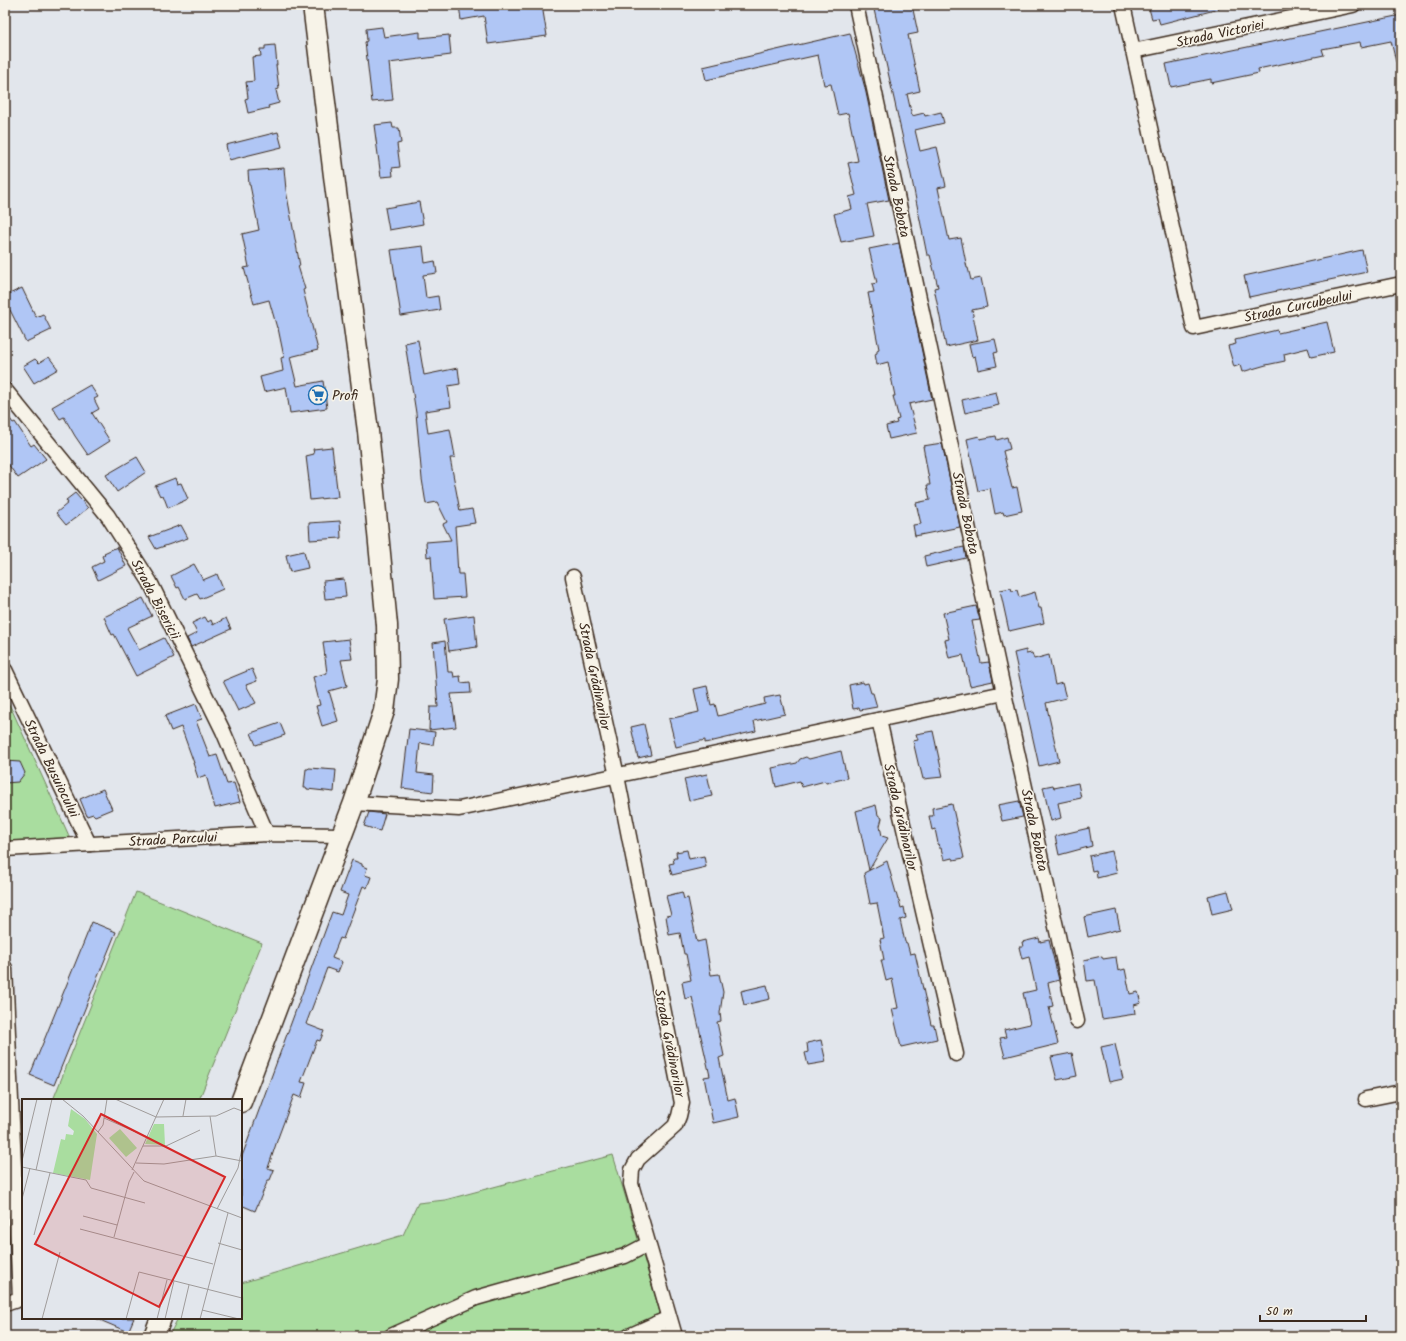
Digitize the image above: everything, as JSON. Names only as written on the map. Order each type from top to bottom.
[{"type":"main road","points":[[242,1099],[354,803],[384,711],[388,679],[387,632],[368,431],[313,5]]},
{"type":"main road","points":[[154,1336],[161,1319]]},
{"type":"street","name":"Strada Bobota","points":[[856,5],[1004,692],[1077,1021]]},
{"type":"street","points":[[1123,5],[1134,51]]},
{"type":"street","name":"Strada Victoriei","points":[[1134,51],[1353,5]]},
{"type":"street","name":"Strada Curcubeului","points":[[1134,51],[1194,328],[1401,284]]},
{"type":"street","name":"Strada Bisericii","points":[[5,390],[108,516],[150,582],[223,731],[267,834]]},
{"type":"street","name":"Strada Grădinarilor","points":[[573,577],[617,776],[682,1103],[675,1126],[638,1159],[632,1170],[631,1184],[648,1244],[663,1326],[675,1336]]},
{"type":"street","name":"Strada Busuiocului","points":[[5,670],[89,844]]},
{"type":"street","points":[[354,803],[459,809],[1004,692]]},
{"type":"street","name":"Strada Grădinarilor","points":[[879,720],[956,1054]]},
{"type":"street","name":"Strada Parcului","points":[[5,849],[267,834],[342,834]]},
{"type":"street","points":[[5,968],[22,1298],[5,1304]]},
{"type":"street","points":[[1366,1099],[1401,1092]]},
{"type":"street","points":[[391,1336],[476,1298],[625,1256],[648,1244]]},
{"type":"street","points":[[629,1336],[663,1326]]},
{"type":"green space","points":[[5,697],[12,710],[70,838],[5,842]]},
{"type":"green space","points":[[136,892],[262,943],[199,1099],[53,1099]]},
{"type":"green space","points":[[613,1155],[667,1336],[169,1336],[178,1319],[242,1319],[242,1283],[403,1235],[418,1203],[445,1200]]},
{"type":"building","points":[[459,5],[542,5],[547,36],[488,44],[484,16],[461,20]]},
{"type":"building","points":[[873,5],[912,5],[918,33],[908,35],[920,91],[907,94],[912,116],[924,113],[925,116],[941,112],[944,123],[915,130],[920,151],[937,147],[946,186],[938,188],[949,240],[961,238],[971,280],[981,278],[987,307],[972,310],[978,340],[946,347],[934,288],[938,287],[930,255],[927,255],[911,175]]},
{"type":"building","points":[[1148,5],[1218,5],[1219,9],[1160,24],[1158,18],[1152,19]]},
{"type":"building","points":[[1401,15],[1401,61],[1396,62],[1391,41],[1361,47],[1360,42],[1322,49],[1324,55],[1258,69],[1259,73],[1211,83],[1211,79],[1171,87],[1166,64]]},
{"type":"building","points":[[382,27],[384,37],[420,32],[420,38],[449,35],[451,55],[389,63],[393,100],[372,102],[365,42],[367,41],[366,29]]},
{"type":"building","points":[[850,33],[865,88],[889,200],[867,204],[874,236],[841,242],[834,214],[852,209],[849,197],[856,195],[848,163],[858,161],[848,113],[838,115],[831,84],[824,85],[818,55],[706,80],[703,67]]},
{"type":"building","points":[[275,45],[279,89],[276,90],[279,103],[268,106],[269,108],[248,113],[245,99],[248,98],[246,82],[254,81],[252,57],[261,56],[260,49],[265,49],[265,46]]},
{"type":"building","points":[[392,123],[393,128],[399,128],[401,143],[397,144],[400,167],[392,168],[393,176],[381,177],[374,125]]},
{"type":"building","points":[[278,132],[282,147],[229,160],[226,145]]},
{"type":"building","points":[[284,168],[286,190],[300,266],[298,266],[305,289],[303,290],[318,350],[290,357],[297,386],[323,381],[327,408],[290,413],[286,387],[264,392],[260,377],[283,371],[281,358],[284,357],[278,328],[269,300],[254,304],[244,268],[249,267],[242,234],[259,230],[249,185],[248,171]]},
{"type":"building","points":[[419,202],[423,224],[389,230],[385,208]]},
{"type":"building","points":[[899,243],[932,399],[909,404],[917,433],[889,439],[886,426],[897,423],[896,420],[899,419],[893,396],[895,396],[888,362],[877,365],[875,354],[879,349],[868,293],[874,292],[872,284],[877,283],[869,249]]},
{"type":"building","points":[[423,246],[425,263],[435,261],[437,273],[423,275],[426,298],[438,296],[440,310],[401,316],[391,250]]},
{"type":"building","points":[[1362,250],[1367,272],[1249,297],[1244,276]]},
{"type":"building","points":[[22,288],[36,317],[43,314],[51,330],[26,342],[10,310],[5,312],[5,296]]},
{"type":"building","points":[[1327,322],[1334,352],[1311,357],[1308,348],[1284,354],[1285,361],[1242,372],[1240,365],[1234,367],[1228,346],[1236,344],[1235,340],[1277,330],[1278,333]]},
{"type":"building","points":[[995,339],[998,352],[994,353],[997,366],[978,370],[975,356],[972,357],[969,344]]},
{"type":"building","points":[[418,340],[424,375],[458,368],[460,384],[448,386],[451,407],[425,411],[428,433],[450,429],[455,456],[454,458],[450,458],[460,511],[472,509],[475,523],[455,526],[458,574],[463,574],[465,597],[434,599],[431,556],[427,557],[426,542],[451,540],[443,524],[447,522],[437,502],[426,504],[422,479],[416,413],[405,343]]},
{"type":"building","points":[[49,357],[58,369],[34,383],[23,366],[35,359],[39,363]]},
{"type":"building","points":[[90,385],[98,397],[94,399],[99,409],[92,413],[110,441],[88,455],[64,417],[60,419],[52,407]]},
{"type":"building","points":[[996,392],[999,405],[965,413],[962,400]]},
{"type":"building","points":[[5,412],[13,423],[15,422],[31,446],[34,444],[46,459],[18,478],[5,460]]},
{"type":"building","points":[[979,436],[980,439],[996,436],[997,440],[1007,437],[1010,449],[1003,451],[1012,488],[1017,487],[1022,511],[1004,515],[1003,512],[995,514],[990,488],[978,491],[967,439]]},
{"type":"building","points":[[942,443],[960,527],[915,536],[913,525],[921,524],[916,503],[930,500],[927,485],[930,485],[923,446]]},
{"type":"building","points":[[332,447],[338,497],[310,500],[306,456],[314,454],[313,449]]},
{"type":"building","points":[[137,457],[146,472],[117,492],[106,475]]},
{"type":"building","points":[[175,478],[177,484],[181,483],[188,499],[168,508],[163,495],[160,496],[155,486]]},
{"type":"building","points":[[75,493],[88,508],[66,525],[56,513],[68,503],[66,500]]},
{"type":"building","points":[[340,521],[341,538],[310,540],[309,523]]},
{"type":"building","points":[[181,525],[188,538],[156,549],[149,537]]},
{"type":"building","points":[[117,547],[126,566],[98,580],[92,567],[104,561],[102,556],[105,554],[104,553]]},
{"type":"building","points":[[964,547],[966,558],[926,567],[924,556]]},
{"type":"building","points":[[304,551],[308,568],[290,572],[286,555]]},
{"type":"building","points":[[194,564],[203,580],[217,574],[223,589],[200,599],[197,594],[185,599],[171,576]]},
{"type":"building","points":[[344,579],[346,597],[325,599],[323,581]]},
{"type":"building","points":[[1011,588],[1012,591],[1017,590],[1019,597],[1035,592],[1039,608],[1041,608],[1044,623],[1009,631],[1000,590]]},
{"type":"building","points":[[143,598],[152,616],[127,628],[139,650],[164,638],[174,657],[136,676],[114,634],[112,635],[104,617]]},
{"type":"building","points":[[976,606],[980,620],[972,621],[981,663],[989,662],[993,681],[970,686],[963,655],[949,658],[945,640],[949,639],[943,613]]},
{"type":"building","points":[[474,615],[477,647],[449,651],[444,619]]},
{"type":"building","points":[[205,617],[208,622],[211,620],[213,625],[226,618],[231,629],[191,647],[187,638],[197,633],[192,623]]},
{"type":"building","points":[[349,639],[352,659],[341,660],[347,686],[329,691],[338,721],[322,726],[316,706],[320,705],[313,677],[327,673],[323,642]]},
{"type":"building","points":[[445,641],[448,672],[453,672],[454,677],[460,676],[461,683],[470,682],[471,693],[451,694],[456,727],[429,730],[430,707],[438,707],[433,643]]},
{"type":"building","points":[[1026,650],[1026,654],[1032,653],[1034,659],[1049,655],[1055,685],[1062,683],[1066,698],[1046,703],[1059,761],[1039,766],[1014,653]]},
{"type":"building","points":[[252,669],[257,681],[246,685],[256,703],[238,711],[223,681]]},
{"type":"building","points":[[863,682],[864,684],[868,683],[877,707],[860,710],[859,708],[853,709],[849,685]]},
{"type":"building","points":[[707,686],[711,705],[715,704],[718,716],[765,704],[764,698],[780,695],[785,714],[754,721],[756,731],[705,743],[705,740],[676,747],[669,719],[699,712],[694,689]]},
{"type":"building","points":[[196,704],[202,719],[196,721],[210,757],[217,755],[227,784],[234,783],[240,802],[215,808],[206,775],[198,778],[181,727],[171,731],[165,716]]},
{"type":"building","points":[[280,723],[285,735],[256,745],[251,733]]},
{"type":"building","points":[[644,724],[651,755],[638,758],[631,727]]},
{"type":"building","points":[[409,729],[435,732],[433,745],[420,743],[417,773],[434,775],[433,792],[402,788]]},
{"type":"building","points":[[933,731],[943,777],[923,779],[913,741],[918,740],[916,734]]},
{"type":"building","points":[[841,751],[847,778],[826,783],[825,781],[802,787],[800,781],[776,787],[772,768],[797,763],[800,759],[806,757],[809,759]]},
{"type":"building","points":[[5,761],[20,762],[25,773],[18,782],[5,783]]},
{"type":"building","points":[[306,769],[336,770],[334,792],[304,788]]},
{"type":"building","points":[[707,774],[712,796],[689,801],[684,779]]},
{"type":"building","points":[[1078,783],[1081,798],[1058,803],[1061,818],[1051,821],[1043,787],[1053,785],[1054,788]]},
{"type":"building","points":[[103,789],[112,809],[95,816],[93,814],[87,816],[80,799]]},
{"type":"building","points":[[1019,801],[1023,817],[1002,821],[998,805]]},
{"type":"building","points":[[952,804],[964,858],[944,860],[941,848],[939,848],[935,829],[932,830],[929,816],[933,816],[932,808]]},
{"type":"building","points":[[876,805],[878,815],[882,818],[880,826],[882,836],[888,838],[869,870],[856,811]]},
{"type":"building","points":[[369,812],[385,814],[380,831],[364,826]]},
{"type":"building","points":[[1089,828],[1092,846],[1059,855],[1055,836]]},
{"type":"building","points":[[687,850],[689,859],[704,856],[706,867],[672,875],[669,864],[674,863],[673,858],[677,858],[676,852]]},
{"type":"building","points":[[1112,851],[1117,873],[1097,878],[1096,870],[1092,871],[1089,856]]},
{"type":"building","points":[[352,860],[367,868],[365,875],[371,877],[367,888],[363,886],[343,939],[340,938],[332,958],[342,962],[338,972],[327,968],[306,1024],[324,1031],[320,1041],[317,1040],[301,1082],[306,1083],[301,1098],[294,1095],[268,1168],[274,1170],[270,1180],[268,1180],[255,1211],[242,1205],[242,1156],[332,912],[341,915],[348,895],[340,892]]},
{"type":"building","points":[[887,861],[898,900],[901,908],[904,907],[906,918],[900,920],[905,942],[907,943],[910,954],[915,953],[931,1025],[934,1025],[937,1039],[901,1047],[892,1009],[898,1008],[892,979],[886,981],[881,960],[884,960],[880,939],[884,938],[877,903],[870,904],[864,873]]},
{"type":"building","points":[[1228,891],[1233,909],[1212,914],[1208,896]]},
{"type":"building","points":[[682,892],[684,899],[688,898],[697,942],[705,940],[711,975],[719,974],[723,992],[720,1013],[721,1021],[717,1022],[724,1056],[719,1058],[728,1100],[735,1098],[739,1117],[713,1123],[704,1077],[710,1076],[692,997],[685,999],[682,982],[691,980],[686,954],[684,954],[680,933],[669,935],[666,916],[671,915],[666,896]]},
{"type":"building","points":[[1116,910],[1120,929],[1088,937],[1084,917]]},
{"type":"building","points":[[92,922],[116,932],[54,1085],[30,1075]]},
{"type":"building","points":[[1039,938],[1040,942],[1049,940],[1059,980],[1048,983],[1053,1006],[1049,1007],[1058,1044],[1005,1057],[1000,1038],[1006,1037],[1004,1030],[1030,1024],[1023,993],[1036,990],[1029,957],[1022,959],[1019,947],[1023,947],[1022,942]]},
{"type":"building","points":[[1102,956],[1103,959],[1116,957],[1118,971],[1125,969],[1130,994],[1138,992],[1141,1003],[1134,1005],[1135,1014],[1102,1019],[1095,980],[1087,981],[1084,960]]},
{"type":"building","points":[[767,985],[770,999],[744,1005],[741,991]]},
{"type":"building","points":[[821,1040],[826,1062],[808,1065],[805,1053],[808,1052],[807,1043]]},
{"type":"building","points":[[1115,1044],[1123,1079],[1109,1082],[1101,1047]]},
{"type":"building","points":[[1072,1053],[1077,1076],[1057,1080],[1051,1057]]},
{"type":"building","points":[[97,1319],[134,1319],[128,1332]]},
{"type":"place","name":"Profi","points":[[318,395]]}]
